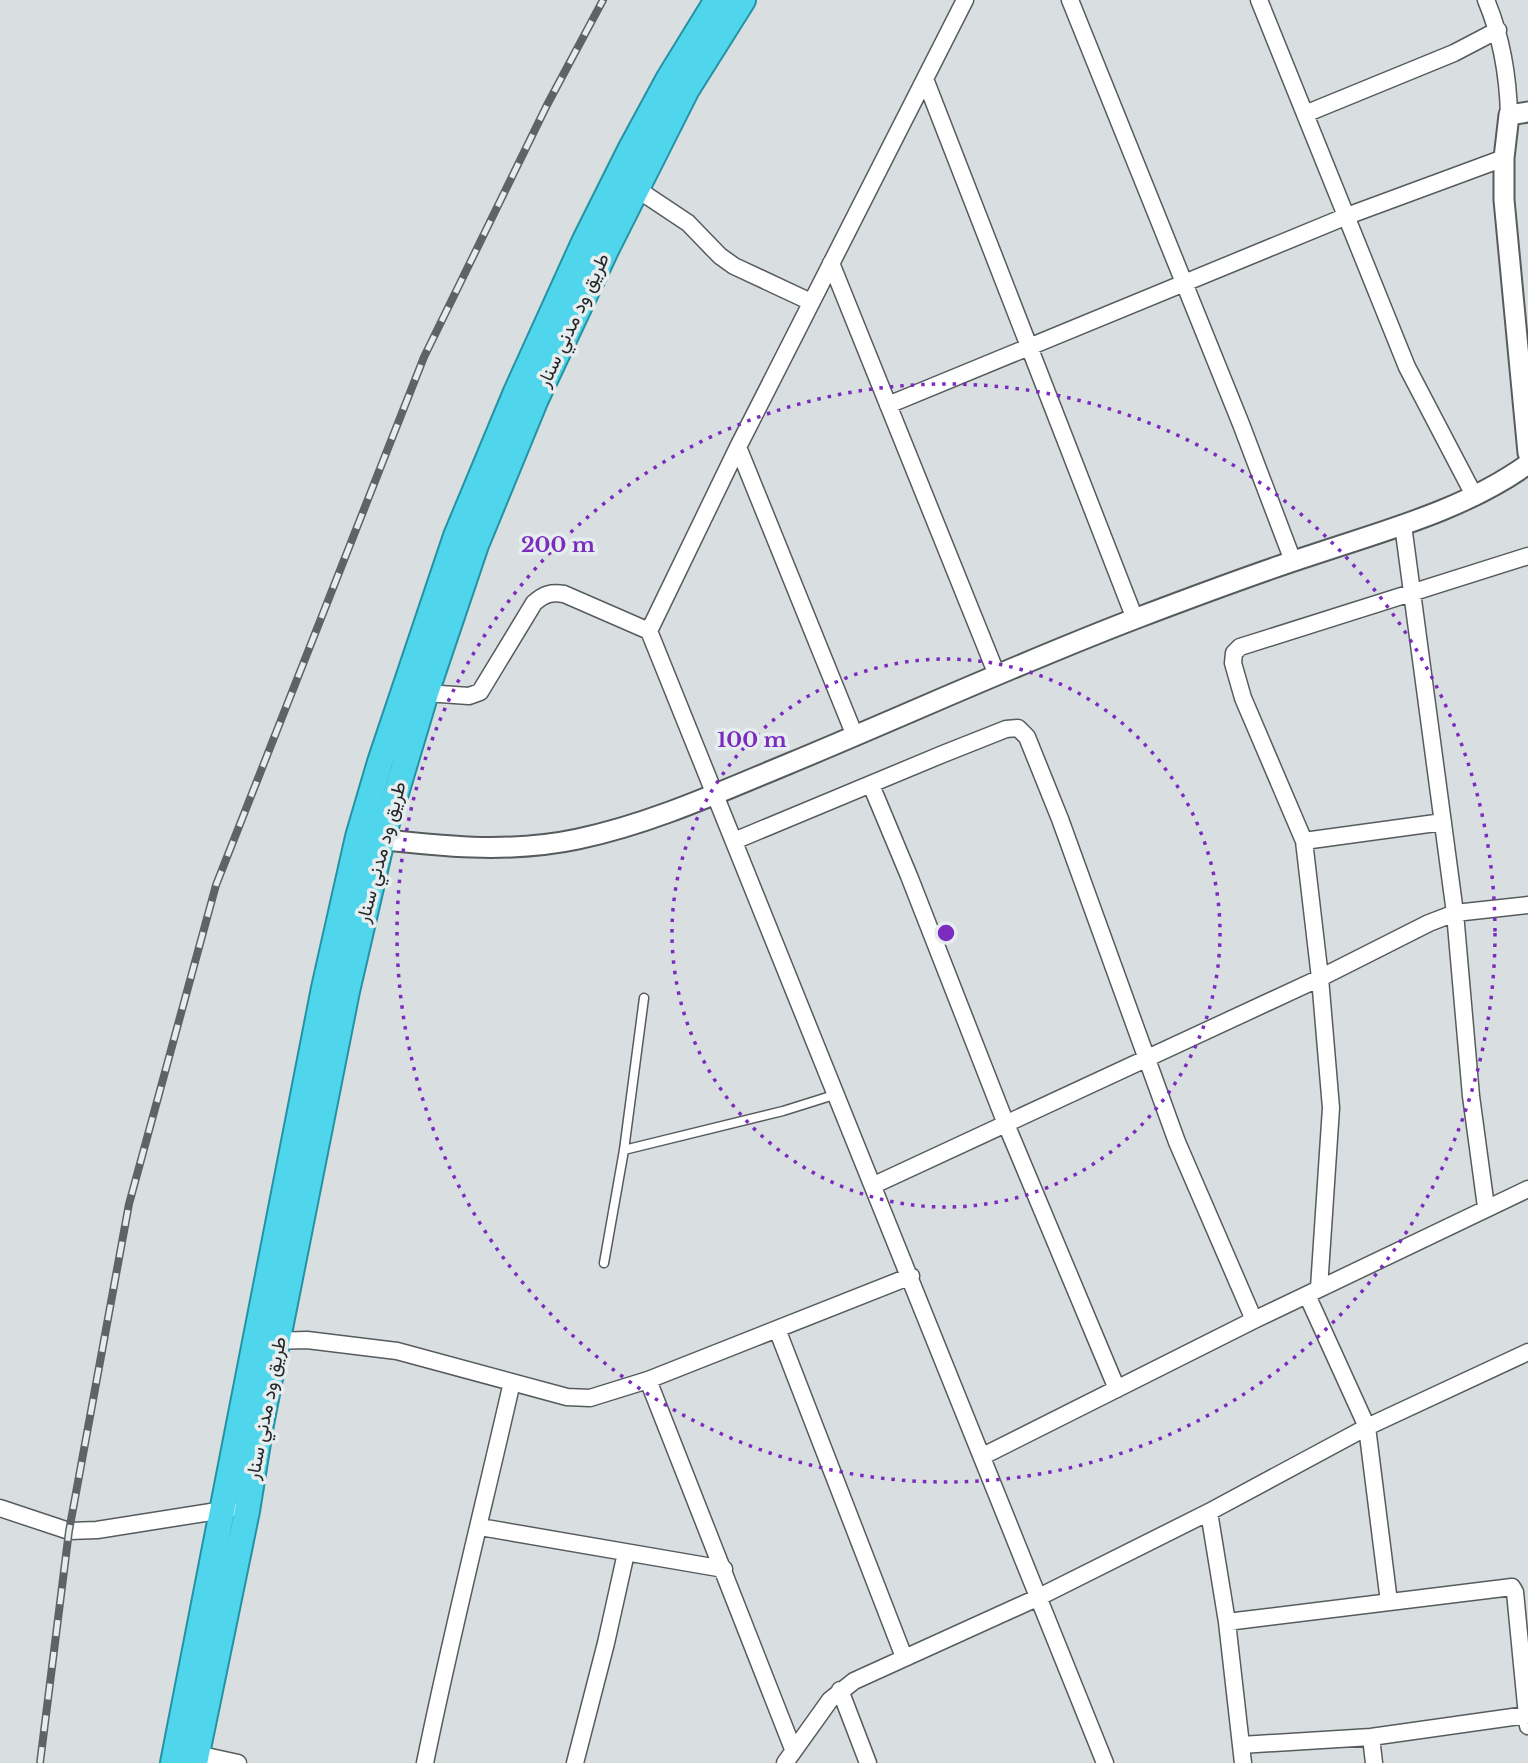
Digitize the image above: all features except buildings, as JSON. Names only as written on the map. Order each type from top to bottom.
[{"type":"highway","name":"طريق ود مدني سنار","points":[[173,1763],[235,1510],[261,1424],[267,1341],[347,991],[380,762],[456,536],[500,428],[562,289],[625,161],[669,78],[717,0]]},
{"type":"highway","name":"طريق ود مدني سنار","points":[[370,839],[426,693],[476,545],[576,311],[687,89],[743,0]]},
{"type":"highway","name":"طريق ود مدني سنار","points":[[196,1758],[235,1510]]},
{"type":"street","points":[[649,631],[738,447],[965,0]]},
{"type":"street","points":[[1070,0],[1293,561]]},
{"type":"street","points":[[1259,0],[1407,367],[1475,497]]},
{"type":"street","points":[[1486,0],[1499,30],[1508,88],[1518,113],[1504,158],[1507,246],[1521,362],[1528,453]]},
{"type":"street","points":[[1305,114],[1454,53],[1499,30]]},
{"type":"street","points":[[925,79],[1135,619]]},
{"type":"street","points":[[888,405],[1347,216],[1504,158]]},
{"type":"street","points":[[637,189],[688,223],[720,256],[734,266],[811,302]]},
{"type":"street","points":[[831,264],[996,675]]},
{"type":"street","points":[[738,447],[855,736]]},
{"type":"street","points":[[370,839],[478,849],[538,845],[589,836],[637,822],[716,794],[1135,619],[1475,497],[1500,485],[1528,464]]},
{"type":"street","points":[[1403,525],[1455,913],[1471,1096],[1486,1207]]},
{"type":"street","points":[[1389,1602],[1367,1427],[1313,1292],[1331,1108],[1320,978],[1304,841],[1244,698],[1233,663],[1234,653],[1240,647],[1528,556]]},
{"type":"street","points":[[426,693],[469,696],[480,692],[534,603],[542,595],[553,592],[564,594],[649,631],[1105,1763]]},
{"type":"street","points":[[734,841],[1006,729],[1018,728],[1027,737],[1055,808],[1177,1142],[1254,1320]]},
{"type":"street","points":[[871,785],[1006,1124],[1117,1389]]},
{"type":"street","points":[[1304,841],[1443,822]]},
{"type":"street","points":[[874,1185],[1455,913],[1528,905]]},
{"type":"street","points":[[983,1456],[1254,1320],[1528,1189]]},
{"type":"street","points":[[267,1341],[319,1341],[397,1351],[567,1397],[590,1398],[648,1380],[911,1276]]},
{"type":"street","points":[[777,1329],[904,1657]]},
{"type":"street","points":[[789,1756],[830,1700],[854,1681],[1039,1597],[1209,1512],[1367,1427],[1528,1352]]},
{"type":"street","points":[[648,1380],[724,1569],[789,1756]]},
{"type":"street","points":[[425,1763],[512,1382]]},
{"type":"street","points":[[0,1508],[69,1531],[97,1530],[235,1510]]},
{"type":"street","points":[[1209,1512],[1227,1622],[1243,1763]]},
{"type":"street","points":[[480,1527],[724,1569]]},
{"type":"street","points":[[575,1763],[626,1553]]},
{"type":"street","points":[[1227,1622],[1513,1587],[1524,1644],[1527,1721],[1371,1737],[1241,1745]]},
{"type":"street","points":[[840,1690],[868,1763]]},
{"type":"street","points":[[1371,1737],[1374,1763]]},
{"type":"street","points":[[196,1758],[237,1763]]},
{"type":"lane","points":[[604,1263],[624,1150],[644,998]]},
{"type":"lane","points":[[624,1150],[772,1114],[834,1095]]},
{"type":"railway","points":[[40,1763],[69,1531],[129,1204],[216,885],[424,357],[547,105],[603,0]]}]
